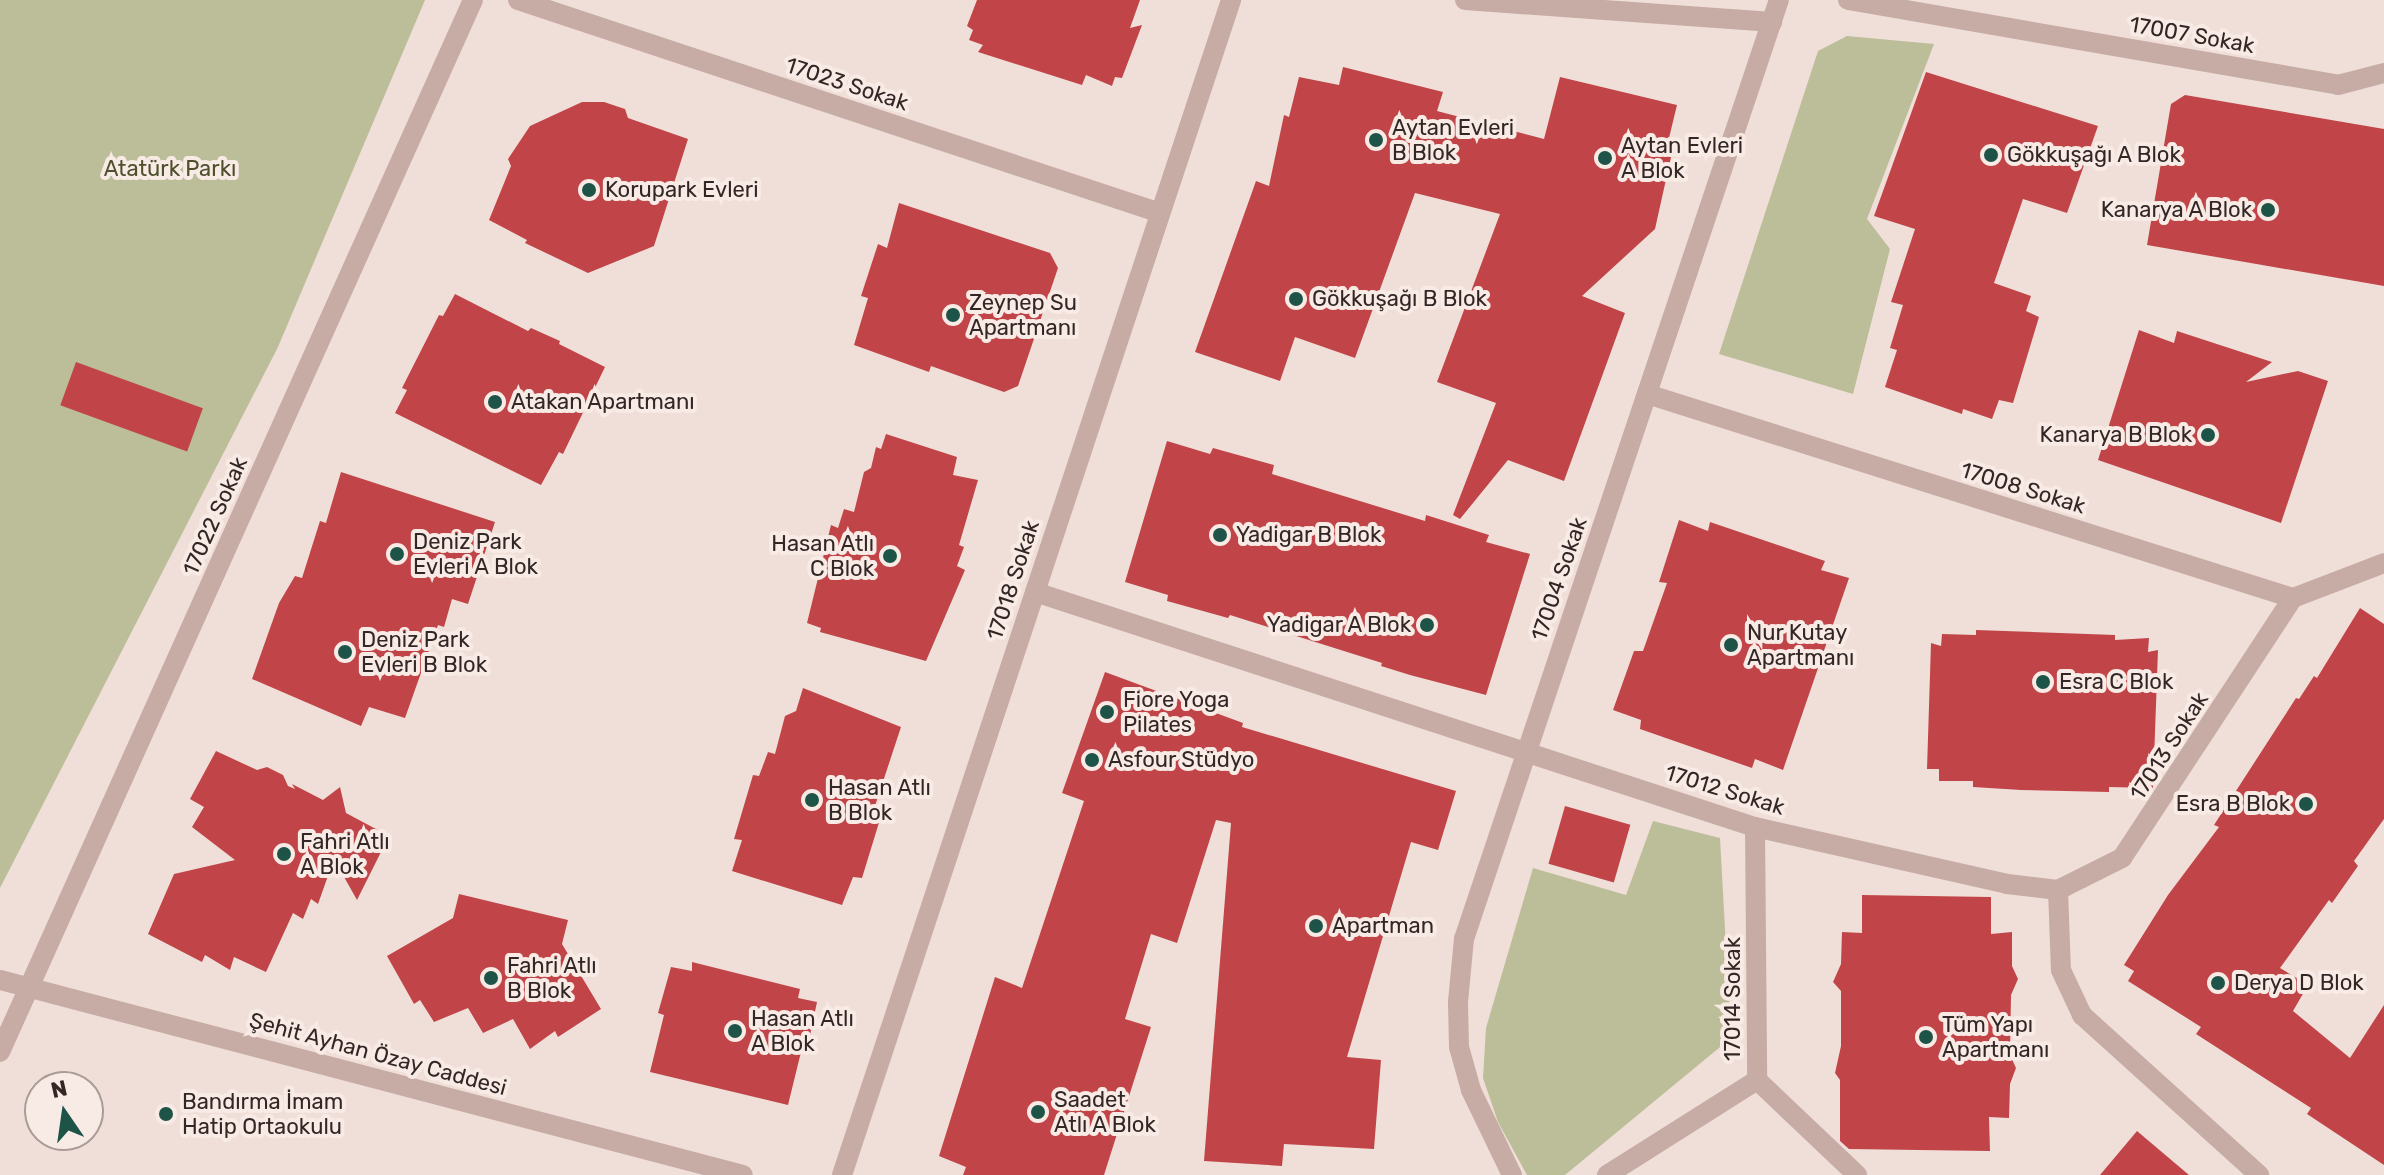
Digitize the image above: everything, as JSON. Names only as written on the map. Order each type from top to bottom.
[{"type":"street","name":"17022 Sokak","points":[[0,1052],[473,0]]},
{"type":"street","name":"17023 Sokak","points":[[518,0],[1160,213]]},
{"type":"street","name":"17018 Sokak","points":[[842,1175],[1231,0]]},
{"type":"street","points":[[1465,0],[1772,22]]},
{"type":"street","name":"17004 Sokak","points":[[1512,1175],[1471,1090],[1459,1047],[1458,1002],[1464,939],[1779,0]]},
{"type":"street","name":"17007 Sokak","points":[[1848,0],[2338,85],[2384,73]]},
{"type":"street","name":"17008 Sokak","points":[[1647,394],[2293,598]]},
{"type":"street","points":[[2293,598],[2384,563]]},
{"type":"street","name":"17012 Sokak","points":[[1035,592],[1755,827],[2007,884],[2058,890]]},
{"type":"street","name":"17013 Sokak","points":[[2058,890],[2122,858],[2293,598]]},
{"type":"street","name":"17014 Sokak","points":[[1755,827],[1757,1080],[1857,1175]]},
{"type":"street","points":[[2058,890],[2061,970],[2082,1015],[2259,1175]]},
{"type":"street","name":"Şehit Ayhan Özay Caddesi","points":[[0,980],[743,1175]]},
{"type":"street","points":[[1607,1175],[1757,1080]]},
{"type":"green space","name":"Atatürk Parkı","points":[[0,0],[425,0],[278,347],[0,888]]},
{"type":"green space","points":[[1847,36],[1934,44],[1867,219],[1890,249],[1853,394],[1719,354],[1818,51]]},
{"type":"green space","points":[[1653,821],[1720,838],[1731,1038],[1565,1175],[1527,1175],[1498,1122],[1483,1078],[1486,1028],[1533,868],[1626,895]]},
{"type":"building","points":[[977,0],[1140,0],[1130,28],[1142,25],[1122,78],[1115,77],[1112,86],[1086,75],[1082,85],[978,52],[983,45],[969,40],[973,30],[967,26]]},
{"type":"building","points":[[1343,67],[1443,92],[1437,111],[1544,139],[1560,77],[1677,105],[1669,138],[1675,139],[1655,229],[1582,296],[1625,313],[1564,481],[1508,460],[1460,519],[1453,515],[1496,403],[1437,382],[1500,214],[1415,193],[1355,358],[1295,337],[1280,381],[1195,352],[1256,181],[1269,186],[1284,115],[1289,117],[1299,77],[1339,85]]},
{"type":"building","points":[[1926,72],[2098,126],[2067,213],[2023,199],[1994,283],[2031,296],[2026,311],[2039,317],[2013,403],[1999,400],[1992,419],[1963,409],[1962,414],[1885,387],[1897,350],[1890,348],[1903,305],[1891,302],[1915,229],[1874,216]]},
{"type":"building","name":"Kanarya A Blok","points":[[2185,95],[2384,129],[2384,286],[2147,245],[2171,104]]},
{"type":"building","name":"Korupark Evleri","points":[[582,102],[604,102],[625,109],[628,118],[688,139],[654,246],[588,273],[525,243],[527,240],[489,220],[511,166],[508,159],[530,126]]},
{"type":"building","name":"Zeynep Su Apartmanı","points":[[899,203],[1050,253],[1058,268],[1018,386],[1004,392],[931,366],[929,372],[854,345],[868,298],[861,296],[878,244],[887,248]]},
{"type":"building","name":"Atakan Apartmanı","points":[[455,294],[528,331],[531,328],[560,341],[559,344],[605,367],[563,454],[559,452],[541,485],[395,413],[407,390],[402,388],[439,315],[443,316]]},
{"type":"building","name":"Kanarya B Blok","points":[[2139,330],[2174,343],[2177,331],[2272,362],[2246,382],[2298,371],[2328,381],[2281,523],[2098,460]]},
{"type":"building","points":[[76,362],[203,408],[187,451],[60,405]]},
{"type":"building","name":"Hasan Atlı C Blok","points":[[886,434],[957,457],[953,475],[978,480],[959,545],[964,547],[957,566],[965,570],[926,661],[820,632],[821,628],[807,623],[831,525],[838,528],[844,509],[854,512],[864,472],[871,468],[876,447],[881,449]]},
{"type":"building","points":[[1167,441],[1210,454],[1213,448],[1274,465],[1272,474],[1425,521],[1426,515],[1489,535],[1486,542],[1530,554],[1486,695],[1381,666],[1382,663],[1230,615],[1228,618],[1167,601],[1168,595],[1125,582]]},
{"type":"building","points":[[341,472],[495,522],[468,604],[452,599],[444,627],[438,625],[405,718],[369,707],[361,726],[252,679],[279,603],[295,576],[302,578],[320,521],[326,523]]},
{"type":"building","name":"Nur Kutay Apartmanı","points":[[1679,520],[1708,531],[1710,522],[1825,561],[1821,570],[1849,578],[1783,770],[1755,759],[1752,768],[1640,729],[1641,720],[1613,710],[1634,651],[1643,651],[1667,583],[1659,582]]},
{"type":"building","points":[[2360,608],[2384,624],[2384,819],[2354,861],[2358,866],[2280,968],[2308,985],[2293,1011],[2350,1058],[2384,1005],[2384,1165],[2307,1114],[2311,1108],[2196,1034],[2201,1027],[2128,981],[2134,971],[2124,965],[2168,895],[2219,827],[2214,825],[2296,698],[2299,699],[2314,676],[2317,678]]},
{"type":"building","name":"Esra C Blok","points":[[1976,630],[2115,635],[2115,640],[2149,638],[2148,652],[2158,650],[2153,788],[2109,787],[2109,792],[2021,790],[1973,787],[1973,781],[1939,781],[1939,769],[1927,769],[1931,643],[1941,646],[1942,634],[1976,635]]},
{"type":"building","points":[[1105,672],[1243,723],[1242,727],[1456,791],[1438,850],[1411,842],[1347,1057],[1381,1060],[1374,1149],[1284,1144],[1282,1166],[1204,1161],[1231,823],[1216,820],[1177,943],[1151,934],[1125,1019],[1151,1027],[1104,1175],[963,1175],[966,1167],[939,1156],[995,977],[1022,988],[1084,801],[1062,793]]},
{"type":"building","name":"Hasan Atlı B Blok","points":[[803,688],[901,727],[873,812],[881,816],[862,878],[853,877],[842,905],[732,871],[742,840],[734,839],[753,775],[759,776],[768,752],[775,754],[785,716],[796,711]]},
{"type":"building","name":"Fahri Atlı A Blok","points":[[216,751],[257,770],[267,767],[283,775],[288,786],[295,789],[292,784],[323,800],[340,787],[346,813],[389,836],[357,900],[334,859],[318,904],[311,899],[303,919],[293,913],[266,972],[234,957],[230,970],[205,955],[202,962],[148,934],[174,874],[235,860],[192,827],[204,807],[190,799]]},
{"type":"building","points":[[1565,806],[1630,825],[1614,882],[1548,864]]},
{"type":"building","name":"Fahri Atlı B Blok","points":[[459,894],[568,920],[562,944],[601,1009],[558,1037],[555,1031],[530,1049],[513,1019],[483,1033],[468,1008],[434,1022],[420,1000],[414,1004],[387,956],[453,918]]},
{"type":"building","name":"Tüm Yapı Apartmanı","points":[[1862,895],[1991,897],[1991,934],[2012,932],[2012,966],[2018,979],[2011,995],[2010,1055],[2016,1068],[2010,1084],[2009,1118],[1989,1117],[1990,1151],[1849,1149],[1840,1141],[1840,1080],[1835,1073],[1841,1046],[1841,991],[1833,982],[1841,964],[1842,932],[1862,933]]},
{"type":"building","name":"Hasan Atlı A Blok","points":[[692,962],[800,989],[798,998],[817,1002],[807,1050],[802,1048],[788,1105],[650,1072],[664,1015],[658,1013],[671,967],[692,971]]},
{"type":"building","points":[[2137,1131],[2189,1175],[2100,1175]]},
{"type":"place","name":"Aytan Evleri B Blok","points":[[1376,140]]},
{"type":"place","name":"Gökkuşağı A Blok","points":[[1991,155]]},
{"type":"place","name":"Aytan Evleri A Blok","points":[[1605,158]]},
{"type":"place","name":"Korupark Evleri","points":[[589,190]]},
{"type":"place","name":"Kanarya A Blok","points":[[2268,210]]},
{"type":"place","name":"Gökkuşağı B Blok","points":[[1296,299]]},
{"type":"place","name":"Zeynep Su Apartmanı","points":[[953,315]]},
{"type":"place","name":"Atakan Apartmanı","points":[[495,402]]},
{"type":"place","name":"Kanarya B Blok","points":[[2208,435]]},
{"type":"place","name":"Yadigar B Blok","points":[[1220,535]]},
{"type":"place","name":"Deniz Park Evleri A Blok","points":[[397,554]]},
{"type":"place","name":"Hasan Atlı C Blok","points":[[890,556]]},
{"type":"place","name":"Yadigar A Blok","points":[[1427,625]]},
{"type":"place","name":"Nur Kutay Apartmanı","points":[[1731,645]]},
{"type":"place","name":"Deniz Park Evleri B Blok","points":[[345,652]]},
{"type":"place","name":"Esra C Blok","points":[[2043,682]]},
{"type":"place","name":"Fiore Yoga Pilates","points":[[1107,712]]},
{"type":"place","name":"Asfour Stüdyo","points":[[1092,760]]},
{"type":"place","name":"Hasan Atlı B Blok","points":[[812,800]]},
{"type":"place","name":"Esra B Blok","points":[[2306,804]]},
{"type":"place","name":"Fahri Atlı A Blok","points":[[284,854]]},
{"type":"place","name":"Apartman","points":[[1316,926]]},
{"type":"place","name":"Fahri Atlı B Blok","points":[[491,978]]},
{"type":"place","name":"Derya D Blok","points":[[2218,983]]},
{"type":"place","name":"Hasan Atlı A Blok","points":[[735,1031]]},
{"type":"place","name":"Tüm Yapı Apartmanı","points":[[1926,1037]]},
{"type":"place","name":"Saadet Atlı A Blok","points":[[1038,1112]]},
{"type":"place","name":"Bandırma İmam Hatip Ortaokulu","points":[[166,1114]]}]
